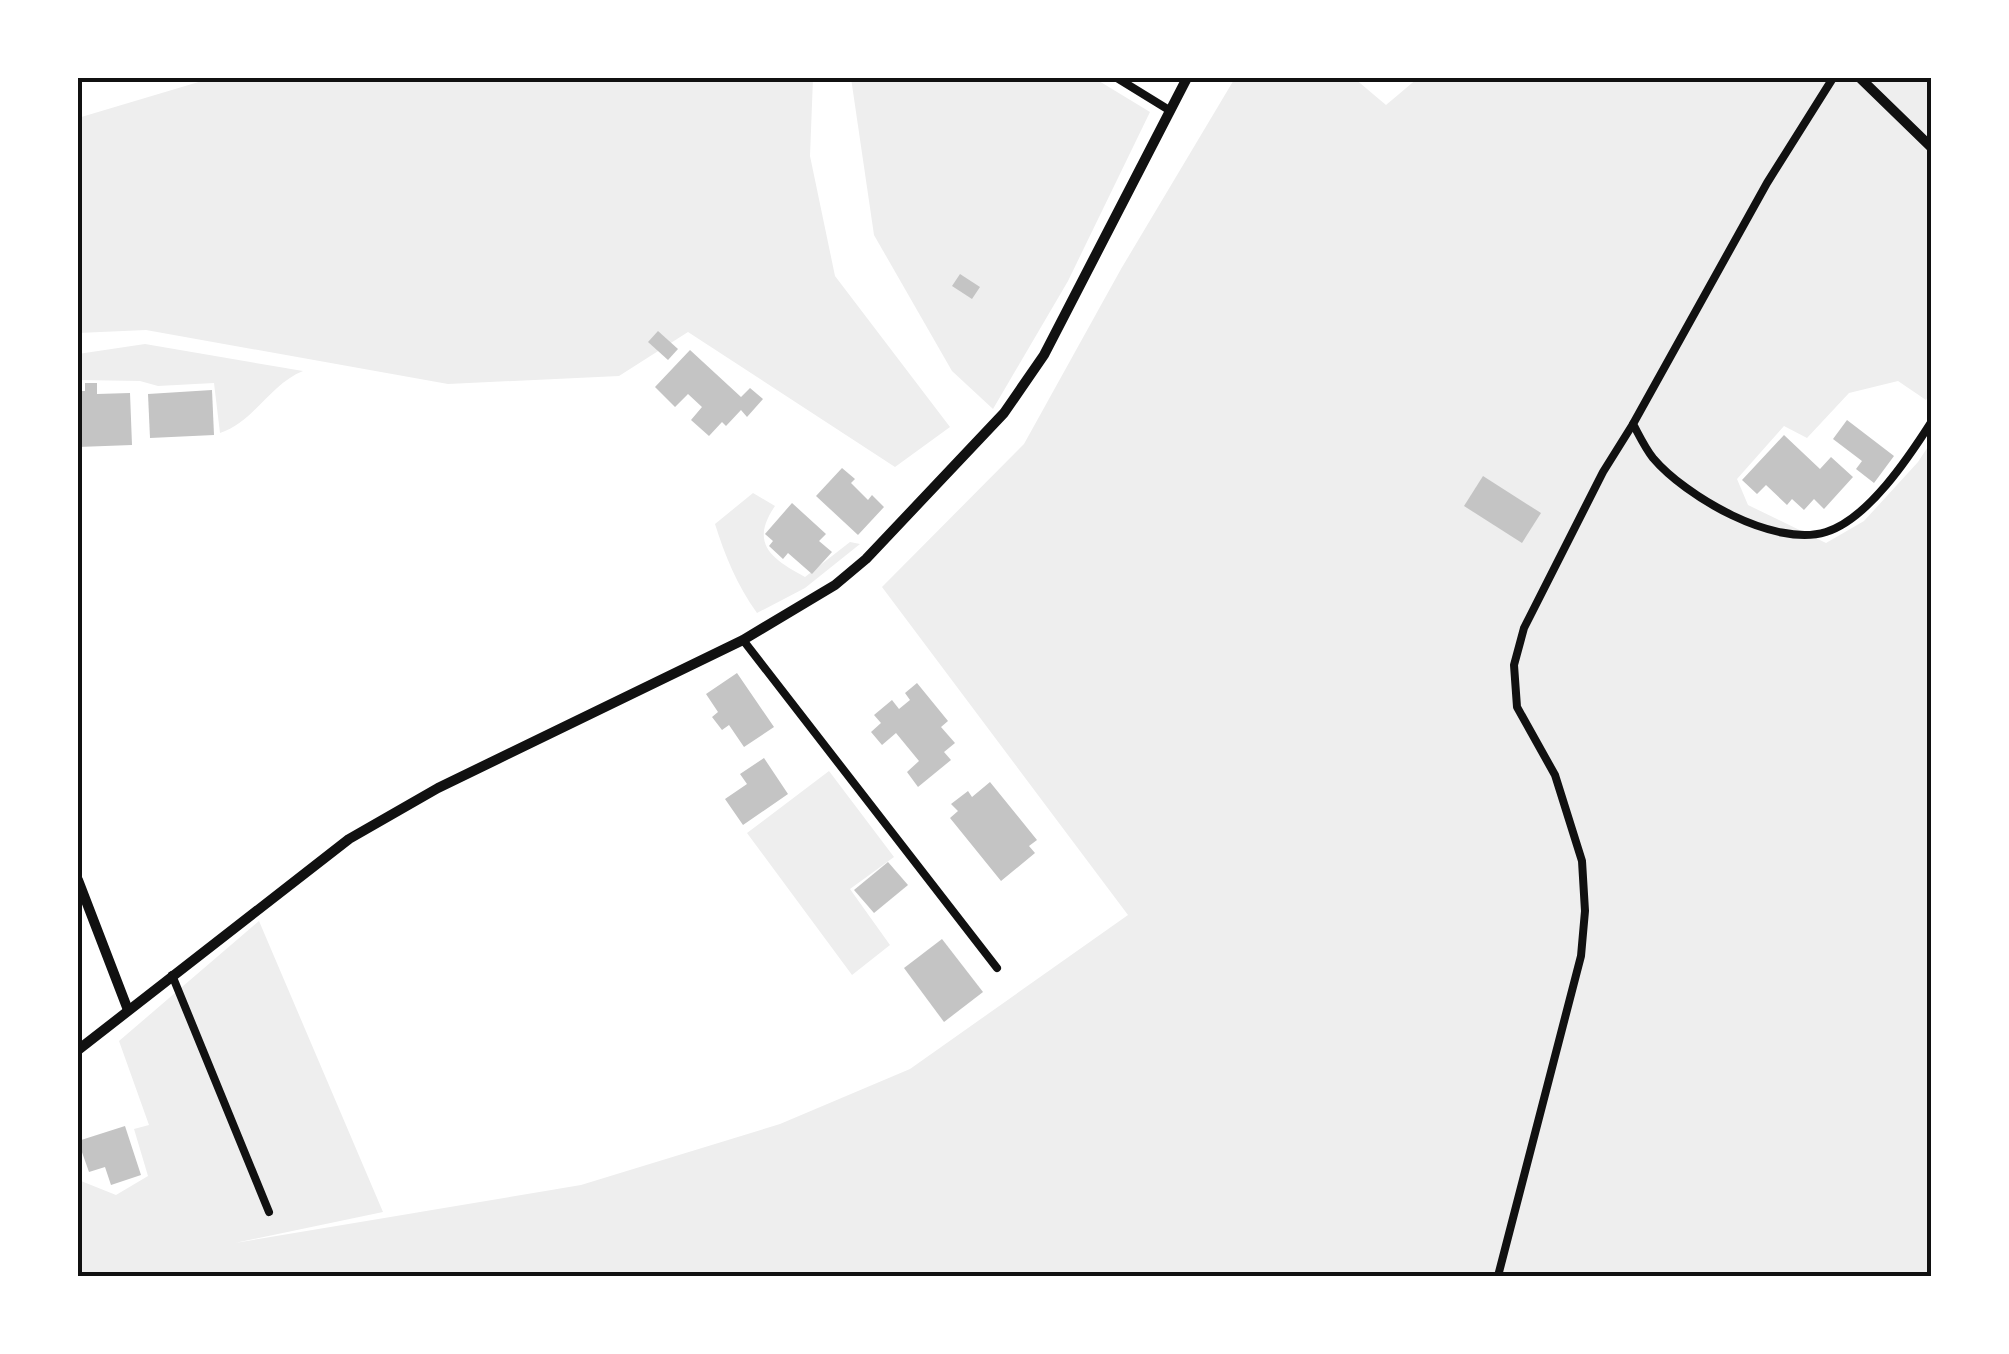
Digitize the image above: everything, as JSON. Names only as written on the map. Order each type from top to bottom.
[{"type":"street","points":[[78,1050],[349,838],[438,788],[743,640],[818,596],[866,559],[1004,413],[1044,355],[1186,78]]},
{"type":"street","points":[[1860,78],[1932,148]]},
{"type":"street","points":[[78,880],[128,1010]]},
{"type":"lane","points":[[1117,78],[1169,110]]},
{"type":"lane","points":[[1498,1276],[1581,956],[1585,911],[1582,861],[1556,775],[1517,707],[1514,665],[1524,628],[1604,472],[1767,183],[1834,78]]},
{"type":"lane","points":[[1633,424],[1654,458],[1722,512],[1799,535],[1826,532],[1855,514],[1910,457],[1932,421]]},
{"type":"lane","points":[[743,640],[997,968]]},
{"type":"lane","points":[[172,975],[269,1212]]},
{"type":"shaded area","points":[[212,78],[813,78],[810,156],[835,276],[950,427],[895,467],[688,332],[619,376],[448,384],[146,330],[78,333],[78,118]]},
{"type":"shaded area","points":[[851,78],[1094,78],[1150,112],[1068,281],[993,409],[952,371],[874,235]]},
{"type":"shaded area","points":[[1235,78],[1354,78],[1386,105],[1418,78],[1931,78],[1931,390],[1926,400],[1898,381],[1849,393],[1807,438],[1784,426],[1737,479],[1748,505],[1826,543],[1864,521],[1918,462],[1931,442],[1931,1276],[78,1276],[78,1174],[81,1181],[116,1195],[148,1176],[134,1129],[149,1125],[119,1041],[259,921],[383,1212],[235,1243],[581,1185],[780,1124],[910,1069],[1128,915],[882,587],[1024,444],[1121,269]]},
{"type":"shaded area","points":[[145,344],[303,371],[281,385],[242,421],[220,433],[214,383],[158,386],[140,381],[78,380],[78,354]]},
{"type":"shaded area","points":[[753,493],[775,506],[764,531],[768,549],[805,577],[850,542],[860,544],[805,588],[757,613],[732,570],[715,524]]},
{"type":"shaded area","points":[[829,771],[894,857],[850,889],[890,945],[852,975],[747,833]]},
{"type":"building","points":[[960,274],[980,287],[972,299],[952,286]]},
{"type":"building","points":[[658,331],[678,349],[668,360],[648,342]]},
{"type":"building","points":[[690,350],[741,397],[750,388],[763,399],[747,417],[741,410],[709,436],[691,420],[702,407],[688,394],[675,407],[655,387]]},
{"type":"building","points":[[85,383],[97,383],[97,394],[130,393],[132,445],[78,447],[78,391],[85,391]]},
{"type":"building","points":[[212,390],[214,435],[150,438],[148,394]]},
{"type":"building","points":[[1847,420],[1894,456],[1874,483],[1856,469],[1862,461],[1833,439]]},
{"type":"building","points":[[1784,435],[1820,469],[1831,457],[1853,477],[1824,509],[1814,499],[1804,510],[1792,499],[1787,505],[1766,485],[1757,494],[1742,480]]},
{"type":"building","points":[[842,468],[855,479],[851,483],[868,500],[872,495],[884,507],[858,535],[816,496]]},
{"type":"building","points":[[1483,476],[1541,513],[1522,543],[1464,506]]},
{"type":"building","points":[[792,503],[826,534],[819,541],[832,552],[812,574],[788,553],[783,559],[769,546],[773,541],[765,534]]},
{"type":"building","points":[[737,673],[774,727],[744,747],[729,725],[722,730],[712,717],[718,712],[706,694]]},
{"type":"building","points":[[917,683],[948,721],[941,727],[955,743],[944,752],[951,760],[918,787],[907,772],[919,761],[896,733],[882,745],[871,732],[881,723],[874,715],[892,700],[899,709],[910,700],[905,693]]},
{"type":"building","points":[[764,758],[788,794],[743,825],[725,799],[747,784],[740,774]]},
{"type":"building","points":[[990,782],[1037,840],[1029,846],[1035,853],[1001,881],[950,818],[958,811],[951,804],[968,791],[972,797]]},
{"type":"building","points":[[888,862],[908,885],[874,913],[854,890]]},
{"type":"building","points":[[942,939],[983,992],[944,1022],[904,968]]},
{"type":"building","points":[[125,1126],[141,1175],[111,1185],[105,1167],[89,1172],[78,1141]]}]
